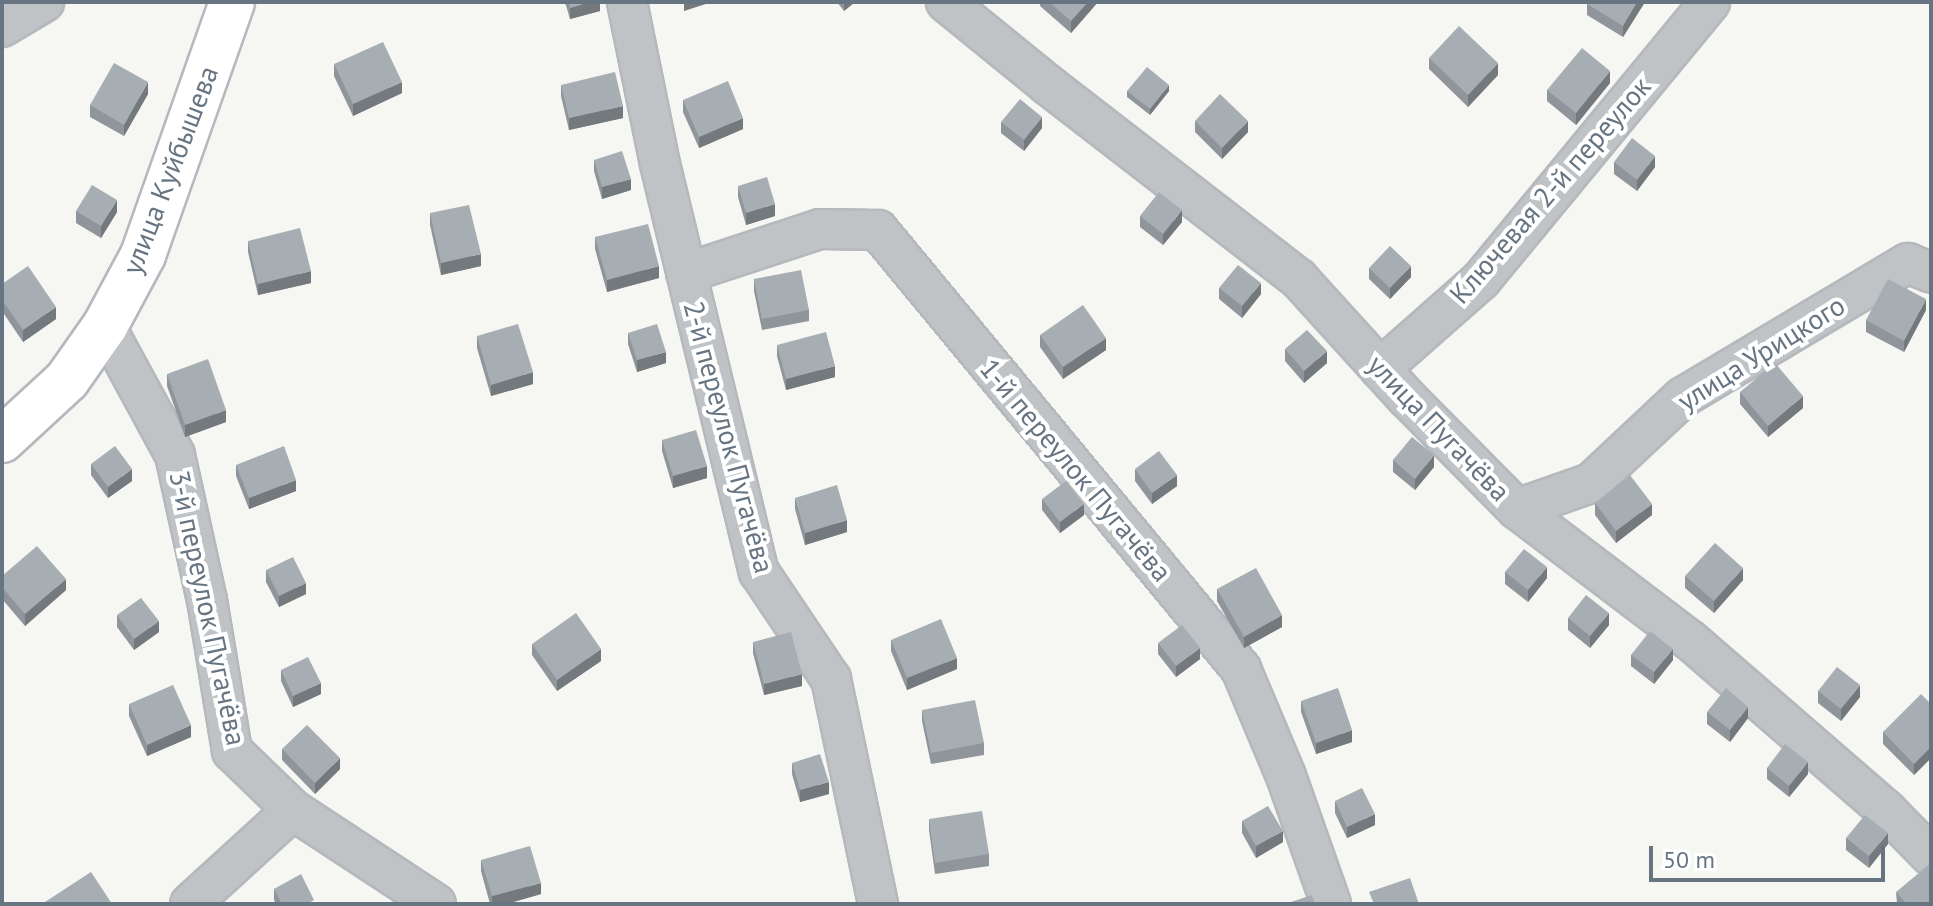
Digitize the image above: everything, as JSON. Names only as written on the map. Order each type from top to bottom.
[{"type":"main road","name":"улица Куйбышева","points":[[2,440],[67,380],[105,326],[143,255],[232,2]]},
{"type":"street","points":[[2,27],[44,2]]},
{"type":"street","name":"2-й переулок Пугачёва","points":[[627,2],[686,273],[759,572],[831,679],[878,904]]},
{"type":"street","name":"улица Пугачёва","points":[[946,2],[1298,278],[1380,369],[1517,509],[1691,641],[1887,811],[1931,856]]},
{"type":"street","name":"Ключевая 2-й переулок","points":[[1380,369],[1481,280],[1710,2]]},
{"type":"street","name":"1-й переулок Пугачёва","points":[[686,273],[820,229],[878,230],[1241,669],[1286,776],[1331,904]]},
{"type":"street","name":"улица Урицкого","points":[[1517,509],[1591,483],[1683,397],[1908,263],[1931,273]]},
{"type":"street","name":"3-й переулок Пугачёва","points":[[105,326],[175,455],[207,600],[232,751],[293,810],[436,904]]},
{"type":"street","points":[[190,904],[293,810]]},
{"type":"building","points":[[569,2],[590,2],[570,8]]},
{"type":"building","points":[[1049,2],[1088,2],[1071,21]]},
{"type":"building","points":[[1637,2],[1623,26],[1587,4]]},
{"type":"building","points":[[1459,26],[1498,63],[1468,95],[1429,58]]},
{"type":"building","points":[[383,42],[402,82],[353,104],[334,64]]},
{"type":"building","points":[[1582,48],[1610,71],[1576,113],[1547,90]]},
{"type":"building","points":[[114,63],[148,82],[124,125],[90,105]]},
{"type":"building","points":[[1147,67],[1169,85],[1150,109],[1127,91]]},
{"type":"building","points":[[615,72],[623,106],[569,118],[561,85]]},
{"type":"building","points":[[728,81],[743,118],[699,137],[683,100]]},
{"type":"building","points":[[1220,94],[1248,121],[1222,148],[1195,121]]},
{"type":"building","points":[[1020,99],[1042,117],[1024,140],[1001,122]]},
{"type":"building","points":[[1632,138],[1655,156],[1637,180],[1614,162]]},
{"type":"building","points":[[622,151],[631,179],[602,187],[594,160]]},
{"type":"building","points":[[767,177],[775,204],[746,213],[738,186]]},
{"type":"building","points":[[92,185],[117,200],[101,226],[76,211]]},
{"type":"building","points":[[1159,192],[1182,210],[1163,234],[1140,216]]},
{"type":"building","points":[[469,205],[481,254],[441,263],[430,213]]},
{"type":"building","points":[[648,224],[659,266],[607,280],[595,237]]},
{"type":"building","points":[[300,228],[311,271],[258,284],[248,241]]},
{"type":"building","points":[[1390,246],[1411,266],[1390,288],[1369,268]]},
{"type":"building","points":[[1238,265],[1261,283],[1242,306],[1219,288]]},
{"type":"building","points":[[28,266],[56,307],[23,330],[2,300],[2,284]]},
{"type":"building","points":[[801,270],[809,310],[762,319],[754,279]]},
{"type":"building","points":[[1888,279],[1926,299],[1904,341],[1866,320]]},
{"type":"building","points":[[1083,305],[1106,338],[1063,367],[1040,335]]},
{"type":"building","points":[[518,324],[533,372],[491,385],[477,336]]},
{"type":"building","points":[[657,324],[666,352],[637,360],[628,333]]},
{"type":"building","points":[[1307,330],[1327,351],[1304,371],[1285,349]]},
{"type":"building","points":[[826,332],[835,366],[786,379],[777,345]]},
{"type":"building","points":[[208,359],[226,410],[185,425],[167,374]]},
{"type":"building","points":[[1775,363],[1803,396],[1768,426],[1740,392]]},
{"type":"building","points":[[696,430],[707,466],[673,476],[662,440]]},
{"type":"building","points":[[1412,437],[1434,455],[1415,479],[1393,460]]},
{"type":"building","points":[[115,446],[132,469],[108,487],[91,464]]},
{"type":"building","points":[[284,446],[296,480],[249,498],[236,465]]},
{"type":"building","points":[[1159,451],[1177,475],[1152,493],[1135,469]]},
{"type":"building","points":[[1630,475],[1652,504],[1616,531],[1595,503]]},
{"type":"building","points":[[1066,481],[1084,504],[1060,522],[1042,499]]},
{"type":"building","points":[[837,485],[847,520],[805,533],[795,498]]},
{"type":"building","points":[[1715,543],[1743,568],[1714,601],[1685,576]]},
{"type":"building","points":[[37,546],[66,579],[25,614],[2,587],[2,576]]},
{"type":"building","points":[[1524,549],[1547,567],[1528,590],[1505,572]]},
{"type":"building","points":[[293,557],[306,583],[279,596],[266,570]]},
{"type":"building","points":[[1256,568],[1282,615],[1244,637],[1217,589]]},
{"type":"building","points":[[1586,595],[1609,613],[1590,636],[1568,618]]},
{"type":"building","points":[[141,598],[159,621],[134,639],[117,615]]},
{"type":"building","points":[[576,613],[601,649],[557,680],[532,644]]},
{"type":"building","points":[[941,619],[957,658],[907,678],[891,640]]},
{"type":"building","points":[[1182,625],[1200,648],[1176,666],[1158,643]]},
{"type":"building","points":[[1650,631],[1673,649],[1654,672],[1631,655]]},
{"type":"building","points":[[791,632],[802,674],[764,684],[753,642]]},
{"type":"building","points":[[308,657],[321,683],[293,696],[281,670]]},
{"type":"building","points":[[1837,667],[1860,685],[1841,709],[1818,691]]},
{"type":"building","points":[[173,685],[191,725],[147,745],[129,704]]},
{"type":"building","points":[[1338,688],[1352,730],[1316,743],[1301,701]]},
{"type":"building","points":[[1726,688],[1748,707],[1730,730],[1707,712]]},
{"type":"building","points":[[1921,694],[1931,704],[1931,747],[1914,764],[1883,732]]},
{"type":"building","points":[[975,700],[984,743],[931,753],[922,710]]},
{"type":"building","points":[[307,725],[340,758],[315,783],[282,749]]},
{"type":"building","points":[[1785,744],[1808,762],[1789,786],[1767,768]]},
{"type":"building","points":[[820,754],[829,782],[800,790],[792,763]]},
{"type":"building","points":[[1362,788],[1375,814],[1347,827],[1335,801]]},
{"type":"building","points":[[1268,806],[1283,831],[1256,846],[1242,821]]},
{"type":"building","points":[[982,811],[989,854],[935,863],[929,819]]},
{"type":"building","points":[[1865,815],[1888,833],[1869,856],[1846,838]]},
{"type":"building","points":[[530,846],[541,883],[492,896],[481,860]]},
{"type":"building","points":[[1931,863],[1931,904],[1907,904],[1896,892]]},
{"type":"building","points":[[91,872],[112,904],[46,904],[45,902]]},
{"type":"building","points":[[301,874],[314,900],[307,904],[282,904],[274,889]]},
{"type":"building","points":[[1410,878],[1419,904],[1374,904],[1369,892]]},
{"type":"building","points":[[1312,895],[1315,904],[1285,904]]}]
